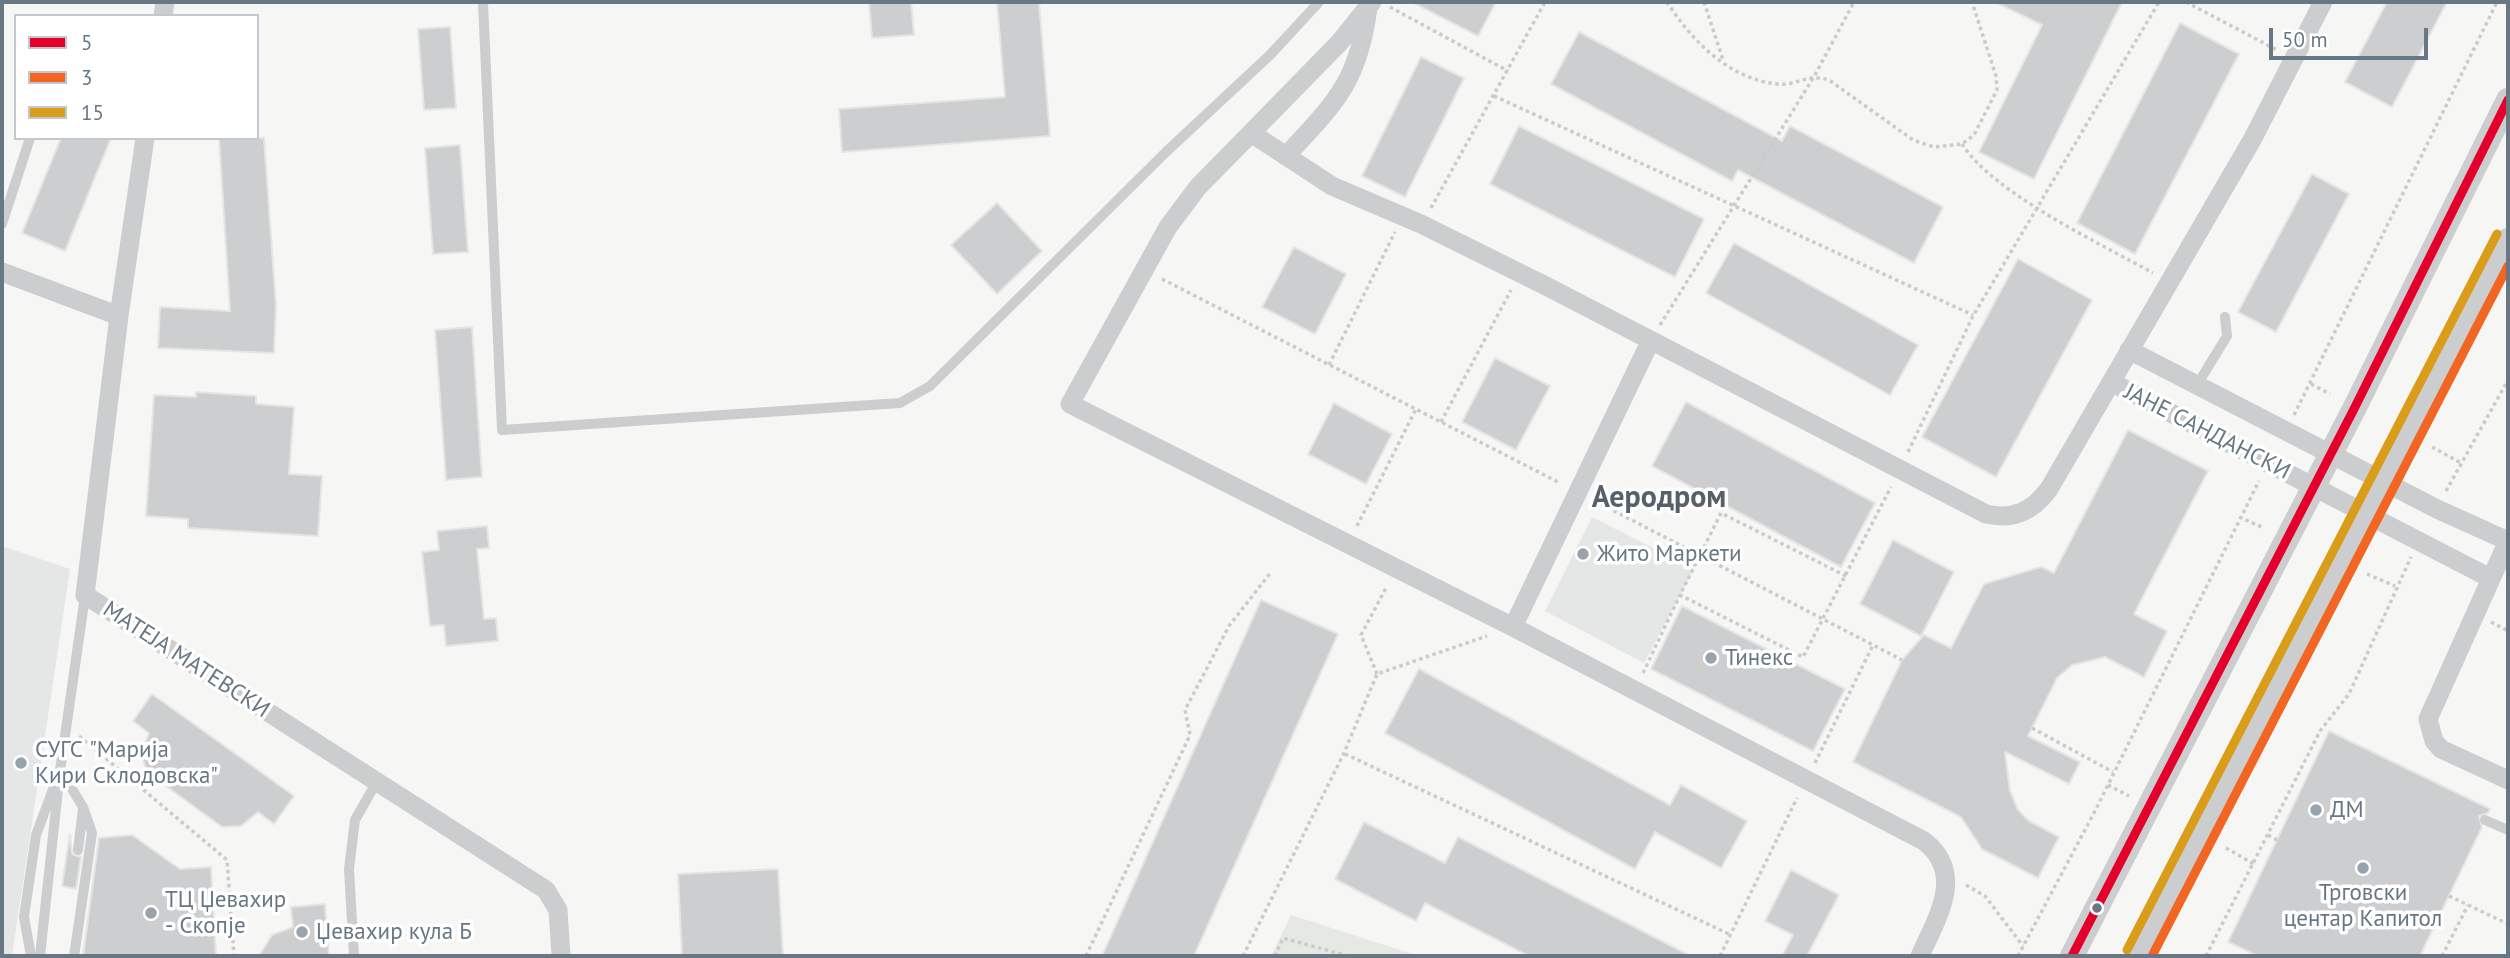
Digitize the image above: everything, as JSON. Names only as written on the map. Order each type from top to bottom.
[{"type":"street","points":[[1251,133],[1332,186],[1422,224],[1520,273],[1986,514],[2005,517],[2018,515],[2043,497],[2252,140],[2323,2]]},
{"type":"street","points":[[1373,4],[1339,43],[1198,187],[1168,227],[1070,404],[1513,628],[1924,841],[1942,857],[1946,873],[1942,902],[1920,956]]},
{"type":"street","points":[[1286,156],[1339,99],[1356,65],[1373,4]]},
{"type":"street","points":[[2072,956],[2314,486],[2508,100]]},
{"type":"street","name":"МАТЕЈА МАТЕВСКИ","points":[[145,140],[119,316],[85,595],[546,890],[558,910],[561,956]]},
{"type":"street","points":[[2138,956],[2508,240]]},
{"type":"street","points":[[2,272],[119,316]]},
{"type":"street","points":[[1513,628],[1650,342]]},
{"type":"street","name":"ЈАНЕ САНДАНСКИ","points":[[2129,351],[2437,509],[2508,541],[2428,719],[2434,741],[2441,749],[2508,780]]},
{"type":"street","name":"ЈАНЕ САНДАНСКИ","points":[[2111,382],[2490,578]]},
{"type":"lane","points":[[483,2],[502,430],[900,403],[930,386],[1166,152],[1270,55],[1319,2]]},
{"type":"lane","points":[[2,224],[29,140]]},
{"type":"lane","points":[[2197,385],[2227,336],[2225,317]]},
{"type":"lane","points":[[40,956],[60,771],[85,595]]},
{"type":"lane","points":[[60,771],[83,807],[92,834],[74,956]]},
{"type":"lane","points":[[31,956],[24,917],[36,835],[60,771]]},
{"type":"lane","points":[[354,956],[349,869],[353,832],[355,820],[376,783]]},
{"type":"lane","points":[[78,850],[83,807]]},
{"type":"lane","points":[[2485,820],[2508,830]]},
{"type":"path","points":[[1422,224],[1545,2]]},
{"type":"path","points":[[1667,2],[1681,23],[1706,51],[1751,79],[1780,84],[1815,75],[1829,80],[1913,140],[1934,147],[1962,144],[1974,135],[1997,90],[1996,76],[1972,2]]},
{"type":"path","points":[[1704,2],[1724,62]]},
{"type":"path","points":[[1650,342],[1815,75],[1854,2]]},
{"type":"path","points":[[1680,595],[1803,657],[1900,469],[1973,316],[2159,2]]},
{"type":"path","points":[[2186,2],[2294,59]]},
{"type":"path","points":[[2293,418],[2497,2]]},
{"type":"path","points":[[1373,4],[1508,71]]},
{"type":"path","points":[[1494,96],[1973,316]]},
{"type":"path","points":[[1962,144],[1973,161],[2038,208],[2169,282]]},
{"type":"path","points":[[1329,365],[1402,217]]},
{"type":"path","points":[[1144,270],[1902,660]]},
{"type":"path","points":[[1440,422],[1520,273]]},
{"type":"path","points":[[2437,509],[2508,380]]},
{"type":"path","points":[[2311,384],[2330,394]]},
{"type":"path","points":[[1348,544],[1416,409]]},
{"type":"path","points":[[2432,447],[2461,463]]},
{"type":"path","points":[[2018,956],[2114,772],[2261,476]]},
{"type":"path","points":[[1634,691],[1721,513],[1846,576]]},
{"type":"path","points":[[2239,517],[2264,528]]},
{"type":"path","points":[[2206,956],[2320,731],[2349,694],[2395,586],[2413,552]]},
{"type":"path","points":[[1243,956],[1344,753],[1377,674],[1361,635],[1395,568]]},
{"type":"path","points":[[1086,956],[1190,735],[1185,710],[1228,625],[1271,572]]},
{"type":"path","points":[[2367,574],[2395,586]]},
{"type":"path","points":[[1377,674],[1513,628]]},
{"type":"path","points":[[1720,956],[1873,645]]},
{"type":"path","points":[[67,725],[227,860],[234,956]]},
{"type":"path","points":[[2032,728],[2114,772]]},
{"type":"path","points":[[1344,753],[1729,934]]},
{"type":"path","points":[[2107,785],[2131,797]]},
{"type":"path","points":[[2268,835],[2277,840]]},
{"type":"path","points":[[2226,848],[2254,864]]},
{"type":"path","points":[[1946,873],[1985,895],[2023,946]]},
{"type":"path","points":[[2449,896],[2508,924]]},
{"type":"path","points":[[2442,956],[2468,905]]},
{"type":"path","points":[[1275,956],[1283,938],[1348,956]]},
{"type":"shaded area","points":[[1592,517],[1694,569],[1644,663],[1545,611]]},
{"type":"shaded area","name":"СУГС \"Марија Кири Склодовска\"","points":[[2,546],[70,569],[12,956],[2,956]]},
{"type":"shaded area","points":[[1291,915],[1419,956],[1271,956]]},
{"type":"building","points":[[869,2],[911,2],[914,35],[872,38]]},
{"type":"building","points":[[997,2],[1039,2],[1050,136],[842,152],[839,109],[1005,97]]},
{"type":"building","points":[[1412,2],[1496,2],[1478,36]]},
{"type":"building","points":[[1995,2],[2122,2],[2034,179],[1979,152],[2042,25]]},
{"type":"building","points":[[2387,2],[2447,2],[2392,107],[2345,82]]},
{"type":"building","points":[[2180,23],[2239,54],[2135,254],[2077,223]]},
{"type":"building","points":[[450,27],[456,108],[424,110],[418,29]]},
{"type":"building","points":[[1579,32],[1782,141],[1790,126],[1943,207],[1914,263],[1738,170],[1732,181],[1551,84]]},
{"type":"building","points":[[1421,57],[1464,78],[1405,197],[1362,176]]},
{"type":"building","points":[[1519,126],[1704,219],[1675,277],[1490,184]]},
{"type":"building","points":[[264,138],[276,306],[274,353],[158,348],[160,307],[230,311],[219,140]]},
{"type":"building","points":[[60,140],[110,140],[65,251],[22,233]]},
{"type":"building","points":[[460,145],[468,252],[433,254],[425,148]]},
{"type":"building","points":[[2312,174],[2349,194],[2276,332],[2238,312]]},
{"type":"building","points":[[997,203],[1042,251],[997,294],[951,245]]},
{"type":"building","points":[[1734,243],[1918,345],[1890,395],[1706,293]]},
{"type":"building","points":[[1294,247],[1346,274],[1315,334],[1262,307]]},
{"type":"building","points":[[2018,259],[2092,300],[1996,477],[1922,437]]},
{"type":"building","points":[[472,327],[482,477],[446,480],[435,330]]},
{"type":"building","points":[[1495,358],[1550,386],[1516,450],[1462,422]]},
{"type":"building","points":[[196,392],[256,396],[256,404],[294,407],[289,474],[322,476],[318,536],[188,528],[188,519],[146,516],[154,395],[196,397]]},
{"type":"building","points":[[1686,402],[1875,503],[1841,567],[1652,466]]},
{"type":"building","points":[[1334,403],[1392,434],[1366,484],[1308,454]]},
{"type":"building","points":[[2128,430],[2208,471],[2134,614],[2167,631],[2144,677],[2105,657],[2072,665],[2057,678],[2028,736],[2080,762],[2069,784],[2005,752],[2010,791],[2018,810],[2029,821],[2059,837],[2038,878],[1982,849],[1961,817],[1853,762],[1902,660],[1924,635],[1951,648],[1984,584],[2041,567],[2054,573]]},
{"type":"building","points":[[487,526],[489,548],[477,549],[484,619],[496,618],[498,641],[446,646],[444,625],[430,626],[422,552],[439,550],[437,531]]},
{"type":"building","points":[[1893,540],[1954,572],[1921,636],[1860,604]]},
{"type":"building","points":[[1261,600],[1338,634],[1194,956],[1102,956]]},
{"type":"building","points":[[1682,606],[1845,689],[1813,751],[1651,669]]},
{"type":"building","points":[[1419,669],[1670,805],[1681,785],[1747,821],[1721,868],[1655,832],[1635,869],[1385,733]]},
{"type":"building","points":[[152,694],[294,796],[274,824],[258,812],[241,826],[222,827],[147,772],[141,754],[149,733],[133,721]]},
{"type":"building","name":"Трговски центар Капитол","points":[[2329,731],[2490,809],[2488,813],[2479,816],[2482,827],[2420,956],[2258,956],[2228,942]]},
{"type":"building","points":[[1364,822],[1445,863],[1458,837],[1691,956],[1529,956],[1425,903],[1416,921],[1335,879]]},
{"type":"building","points":[[70,834],[72,854],[81,857],[76,889],[62,886]]},
{"type":"building","name":"ТЦ Џевахир - Скопје","points":[[132,835],[180,869],[211,867],[216,956],[83,956],[99,838]]},
{"type":"building","points":[[778,869],[783,956],[682,956],[678,874]]},
{"type":"building","points":[[1791,870],[1839,895],[1807,956],[1782,956],[1793,935],[1765,921]]},
{"type":"building","name":"Џевахир кула Б","points":[[325,904],[329,956],[259,956],[272,935],[293,927],[291,907]]},
{"type":"transit line","name":"5","points":[[2072,956],[2355,407],[2508,100]]},
{"type":"transit line","name":"15","points":[[2127,950],[2497,234]]},
{"type":"transit line","name":"3","points":[[2152,956],[2508,266]]},
{"type":"place","name":"Жито Маркети","points":[[1583,554]]},
{"type":"place","name":"Тинекс","points":[[1711,658]]},
{"type":"place","name":"СУГС \"Марија Кири Склодовска\"","points":[[21,763]]},
{"type":"place","name":"ДМ","points":[[2316,810]]},
{"type":"place","name":"Трговски центар Капитол","points":[[2363,868]]},
{"type":"place","name":"ТЦ Џевахир - Скопје","points":[[151,913]]},
{"type":"place","name":"Џевахир кула Б","points":[[302,932]]},
{"type":"district","name":"Аеродром","points":[[1659,498]]}]
